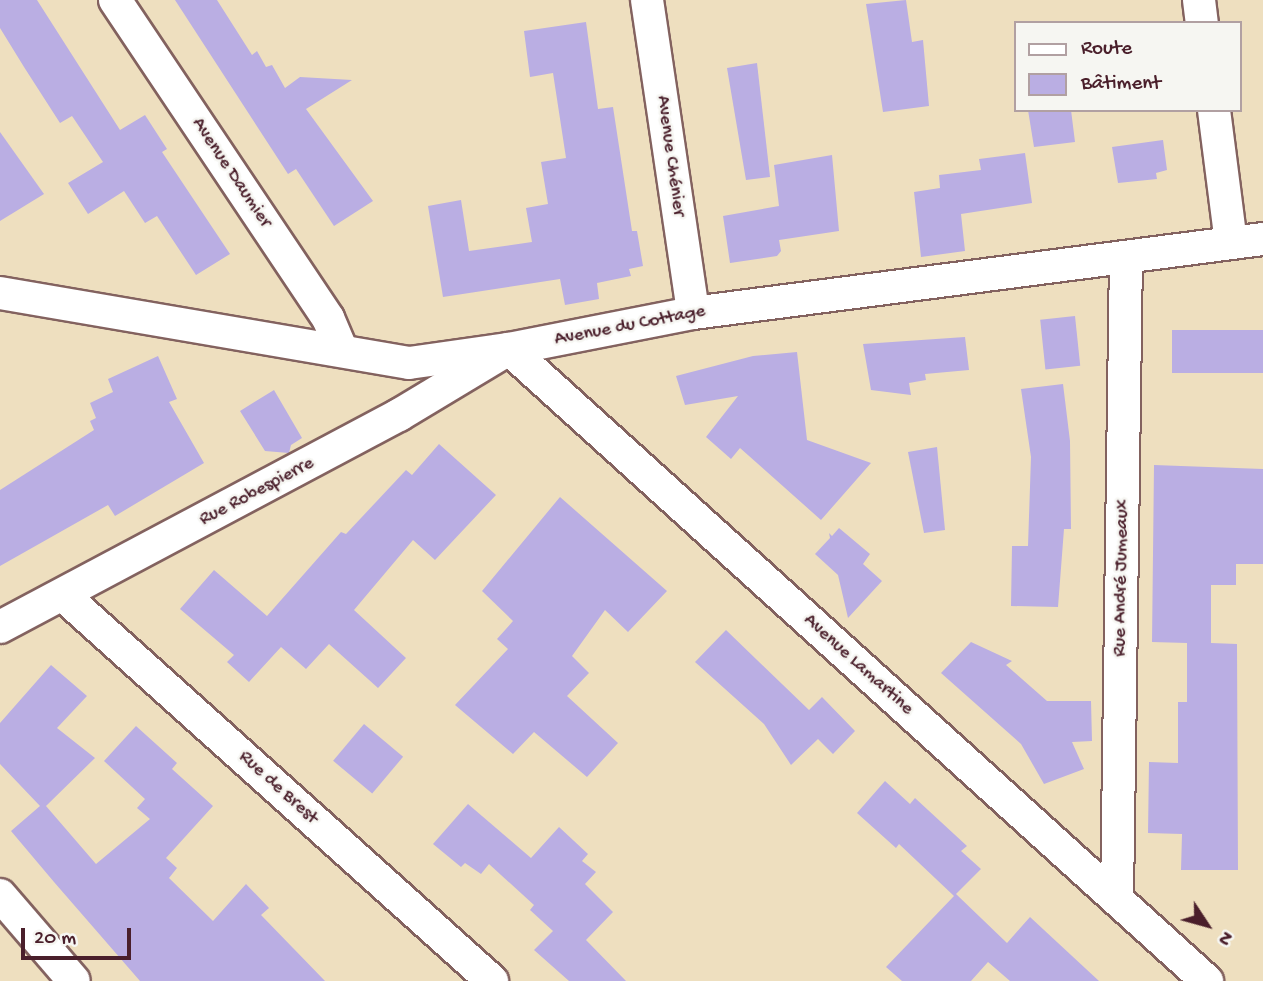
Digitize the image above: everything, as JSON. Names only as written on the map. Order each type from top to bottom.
[{"type":"street","name":"Avenue Daumier","points":[[115,0],[328,318],[341,349]]},
{"type":"street","name":"Avenue Chénier","points":[[647,0],[693,313]]},
{"type":"street","points":[[1199,0],[1202,21]]},
{"type":"street","points":[[1213,112],[1231,242]]},
{"type":"street","name":"Avenue du Cottage","points":[[0,293],[341,349],[409,363],[509,349],[693,313],[1263,239]]},
{"type":"street","name":"Rue André Jumeaux","points":[[1118,899],[1126,257]]},
{"type":"street","name":"Avenue Lamartine","points":[[509,349],[1207,981]]},
{"type":"street","name":"Rue Robespierre","points":[[0,626],[64,596],[399,415],[509,349]]},
{"type":"street","name":"Rue de Brest","points":[[64,596],[492,981]]},
{"type":"street","points":[[0,895],[74,981]]},
{"type":"building","points":[[0,0],[37,0],[120,130],[145,115],[167,149],[162,152],[230,254],[196,275],[157,216],[145,223],[124,191],[88,214],[68,183],[103,162],[72,116],[60,123],[24,67],[0,28]]},
{"type":"building","points":[[175,0],[217,0],[252,55],[257,51],[266,67],[272,65],[285,88],[300,77],[352,80],[306,109],[373,201],[334,226],[296,169],[288,174]]},
{"type":"building","points":[[906,0],[912,42],[923,40],[929,106],[883,112],[866,4]]},
{"type":"building","points":[[586,22],[598,109],[613,107],[632,231],[637,231],[643,266],[629,269],[631,276],[597,283],[599,299],[565,305],[560,279],[443,297],[428,206],[461,200],[469,251],[532,242],[526,208],[548,204],[541,162],[566,158],[553,73],[530,77],[524,31]]},
{"type":"building","points":[[757,63],[770,177],[746,180],[727,68]]},
{"type":"building","points":[[1028,112],[1071,112],[1075,142],[1034,147]]},
{"type":"building","points":[[0,132],[44,194],[0,221]]},
{"type":"building","points":[[1163,140],[1167,170],[1156,173],[1157,179],[1118,183],[1112,147]]},
{"type":"building","points":[[1025,153],[1032,203],[961,214],[965,251],[921,257],[914,192],[940,188],[939,175],[981,170],[979,159]]},
{"type":"building","points":[[832,155],[839,231],[779,240],[781,251],[777,256],[730,263],[723,216],[779,206],[774,165]]},
{"type":"building","points":[[1075,316],[1080,366],[1045,369],[1040,320]]},
{"type":"building","points":[[1172,330],[1263,330],[1263,373],[1172,373]]},
{"type":"building","points":[[965,337],[969,370],[925,374],[926,380],[909,383],[911,395],[871,390],[863,344]]},
{"type":"building","points":[[797,352],[807,440],[871,463],[821,520],[740,448],[731,459],[706,437],[738,396],[685,405],[676,376],[753,356]]},
{"type":"building","points":[[158,356],[177,399],[169,402],[204,463],[115,516],[108,505],[0,566],[0,490],[94,430],[90,421],[96,418],[90,403],[113,392],[108,379]]},
{"type":"building","points":[[1063,384],[1070,441],[1071,529],[1064,529],[1058,607],[1011,606],[1012,546],[1028,546],[1031,457],[1021,389]]},
{"type":"building","points":[[274,390],[302,438],[291,445],[289,453],[265,451],[240,411]]},
{"type":"building","points":[[439,444],[496,495],[435,560],[413,540],[354,610],[406,658],[378,688],[329,644],[306,669],[281,647],[249,682],[227,662],[234,655],[180,609],[214,570],[267,616],[341,532],[346,534],[406,470],[412,475]]},
{"type":"building","points":[[937,447],[945,530],[924,533],[908,452]]},
{"type":"building","points":[[1154,465],[1263,469],[1263,564],[1236,564],[1236,585],[1211,585],[1211,643],[1237,644],[1238,870],[1181,870],[1182,834],[1148,833],[1149,762],[1178,763],[1178,702],[1187,702],[1187,643],[1152,642]]},
{"type":"building","points":[[560,497],[667,591],[628,632],[605,610],[572,656],[589,673],[567,696],[618,743],[587,777],[534,732],[513,754],[455,705],[508,649],[497,639],[513,621],[482,591]]},
{"type":"building","points":[[839,528],[870,554],[863,564],[882,581],[848,618],[838,575],[815,554],[830,538],[829,533],[832,536]]},
{"type":"building","points":[[726,630],[809,710],[822,697],[855,731],[833,754],[818,739],[791,765],[764,724],[695,662]]},
{"type":"building","points":[[971,642],[1012,661],[1006,665],[1047,701],[1091,701],[1092,741],[1072,742],[1084,769],[1044,784],[1021,744],[941,673]]},
{"type":"building","points":[[51,665],[87,696],[57,728],[95,758],[46,806],[96,864],[150,819],[137,808],[145,799],[104,761],[136,726],[177,763],[172,769],[213,806],[166,858],[177,868],[169,878],[213,921],[246,884],[269,908],[261,915],[325,981],[140,981],[54,882],[11,831],[40,806],[0,764],[0,723]]},
{"type":"building","points":[[364,724],[403,757],[372,794],[333,761]]},
{"type":"building","points":[[885,781],[910,804],[915,798],[967,846],[961,851],[981,869],[956,894],[1007,943],[1030,917],[1099,981],[1010,981],[988,962],[971,981],[902,981],[886,967],[954,896],[899,844],[896,848],[857,813]]},
{"type":"building","points":[[468,804],[531,858],[559,827],[588,854],[582,861],[596,872],[585,884],[613,912],[586,940],[626,981],[569,981],[534,950],[553,931],[530,910],[534,905],[489,864],[481,874],[465,863],[461,867],[433,844]]}]
